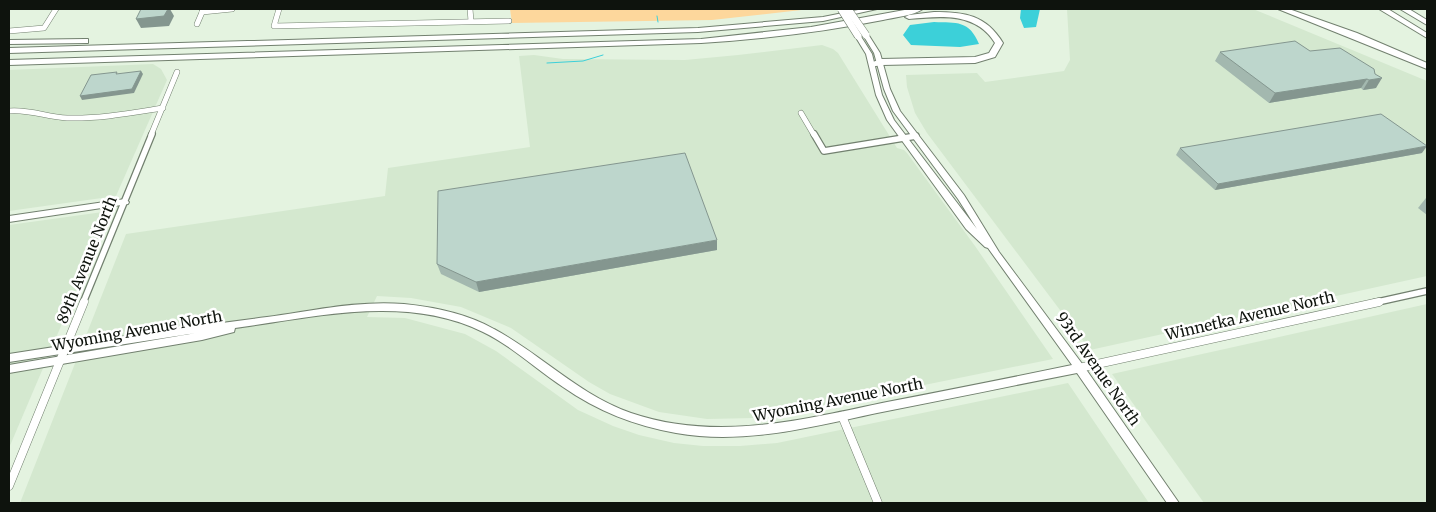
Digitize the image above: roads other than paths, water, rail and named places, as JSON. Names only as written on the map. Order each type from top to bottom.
[{"type":"highway","points":[[743,27],[848,9]]},
{"type":"highway","points":[[9,51],[698,30],[823,19],[874,9]]},
{"type":"highway","points":[[830,27],[919,9]]},
{"type":"highway","points":[[1282,9],[1427,64]]},
{"type":"highway","points":[[1290,9],[1427,64]]},
{"type":"highway","points":[[1382,9],[1427,36]]},
{"type":"highway","points":[[1404,9],[1427,23]]},
{"type":"highway","points":[[9,62],[701,41],[756,37],[927,15],[956,16],[979,22],[995,35],[999,43],[992,55],[975,60],[877,64]]},
{"type":"highway","points":[[9,42],[261,44]]},
{"type":"highway","points":[[215,56],[222,45]]},
{"type":"street","points":[[9,31],[44,28],[56,9]]},
{"type":"street","points":[[197,24],[203,10],[232,9]]},
{"type":"street","points":[[279,9],[274,26],[509,21]]},
{"type":"street","points":[[470,9],[471,21]]},
{"type":"street","name":"93rd Avenue North","points":[[841,9],[862,36]]},
{"type":"street","name":"93rd Avenue North","points":[[848,9],[877,64],[892,101],[961,197],[996,254],[1079,368],[1173,503]]},
{"type":"street","name":"93rd Avenue North","points":[[877,64],[877,89],[882,104],[904,138],[969,227],[996,254]]},
{"type":"street","name":"89th Avenue North","points":[[9,486],[178,72]]},
{"type":"street","points":[[9,111],[22,110],[49,116],[75,118],[163,108]]},
{"type":"street","points":[[801,113],[824,151],[916,136]]},
{"type":"street","points":[[9,219],[125,202]]},
{"type":"street","name":"Winnetka Avenue North","points":[[1079,368],[1427,290]]},
{"type":"street","name":"Wyoming Avenue North","points":[[9,358],[204,327],[361,307],[400,307],[446,315],[490,331],[592,401],[634,419],[661,427],[716,433],[759,432],[1079,368]]},
{"type":"street","name":"Wyoming Avenue North","points":[[9,369],[202,336],[270,320]]},
{"type":"street","points":[[842,416],[878,503]]},
{"type":"water","points":[[1021,9],[1040,9],[1036,27],[1024,28],[1020,18]]},
{"type":"water","points":[[934,22],[961,24],[971,31],[979,44],[960,47],[911,45],[903,35],[910,25]]},
{"type":"waterway","points":[[657,16],[658,22]]},
{"type":"waterway","points":[[547,63],[583,61],[603,55]]}]
